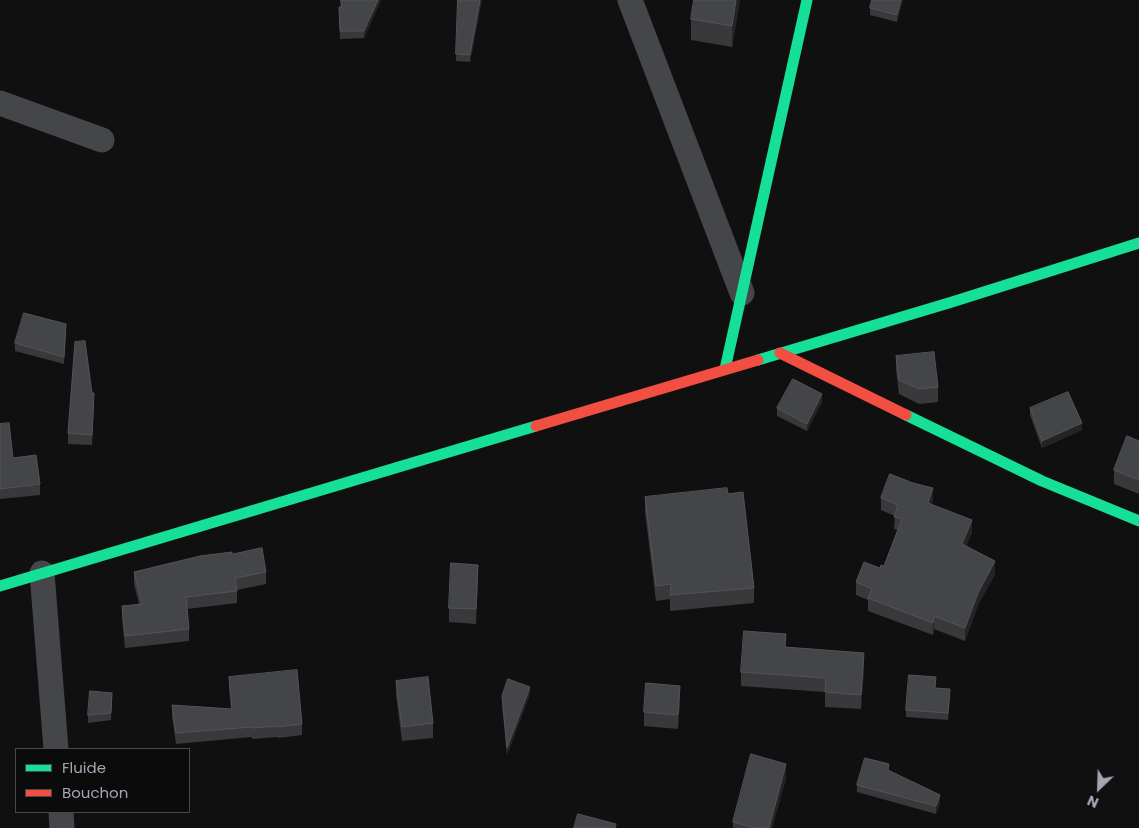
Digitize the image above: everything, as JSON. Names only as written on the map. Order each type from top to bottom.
[{"type":"main road","points":[[725,370],[807,0]]},
{"type":"main road","points":[[0,586],[952,302],[1139,243]]},
{"type":"main road","points":[[780,353],[1042,481],[1139,521]]},
{"type":"street","points":[[630,0],[742,293]]},
{"type":"street","points":[[0,103],[102,140]]},
{"type":"street","points":[[42,573],[56,748]]},
{"type":"street","points":[[61,813],[62,828]]},
{"type":"building","points":[[341,0],[378,0],[364,31],[340,31],[339,7],[341,7]]},
{"type":"building","points":[[458,0],[480,0],[470,55],[456,54]]},
{"type":"building","points":[[694,0],[736,0],[732,26],[691,19]]},
{"type":"building","points":[[872,0],[901,0],[897,15],[870,8]]},
{"type":"building","points":[[24,313],[66,324],[64,357],[15,343]]},
{"type":"building","points":[[85,341],[92,393],[94,393],[92,435],[68,433],[75,342]]},
{"type":"building","points":[[934,352],[938,387],[919,389],[899,380],[896,356]]},
{"type":"building","points":[[793,379],[822,394],[807,424],[777,408]]},
{"type":"building","points":[[1068,392],[1082,423],[1042,441],[1030,408]]},
{"type":"building","points":[[9,423],[13,458],[36,455],[40,484],[0,489],[0,424]]},
{"type":"building","points":[[1127,436],[1139,441],[1139,480],[1114,470]]},
{"type":"building","points":[[890,474],[933,488],[928,503],[972,520],[962,544],[995,561],[978,593],[965,628],[934,616],[933,623],[868,598],[872,589],[856,582],[864,562],[880,568],[881,565],[884,566],[902,519],[894,517],[898,505],[881,498]]},
{"type":"building","points":[[727,488],[728,494],[743,492],[754,588],[670,595],[671,584],[656,586],[645,497]]},
{"type":"building","points":[[262,548],[266,572],[235,578],[237,591],[186,597],[189,629],[125,636],[122,606],[142,604],[134,572],[200,556],[232,552],[232,554]]},
{"type":"building","points":[[451,563],[478,565],[476,609],[449,608]]},
{"type":"building","points":[[744,631],[786,634],[785,647],[864,653],[861,695],[825,692],[826,678],[741,672]]},
{"type":"building","points":[[297,670],[302,724],[176,733],[172,705],[232,709],[229,677]]},
{"type":"building","points":[[909,675],[936,677],[935,688],[950,689],[948,713],[906,710]]},
{"type":"building","points":[[428,677],[433,723],[402,727],[396,681]]},
{"type":"building","points":[[508,679],[530,687],[507,748],[502,696]]},
{"type":"building","points":[[646,683],[680,686],[678,715],[644,712]]},
{"type":"building","points":[[90,691],[112,693],[111,713],[88,715]]},
{"type":"building","points":[[751,754],[786,764],[769,828],[754,828],[733,822]]},
{"type":"building","points":[[865,758],[889,764],[888,770],[940,795],[936,806],[857,785]]},
{"type":"building","points":[[578,814],[616,824],[615,828],[574,828]]},
{"type":"traffic: fast","points":[[725,369],[807,0]]},
{"type":"traffic: fast","points":[[758,360],[952,302],[1139,243]]},
{"type":"traffic: fast","points":[[906,415],[1042,481],[1139,521]]},
{"type":"traffic: fast","points":[[0,586],[536,426]]},
{"type":"traffic: jam","points":[[780,353],[906,415]]},
{"type":"traffic: jam","points":[[536,426],[758,360]]}]
